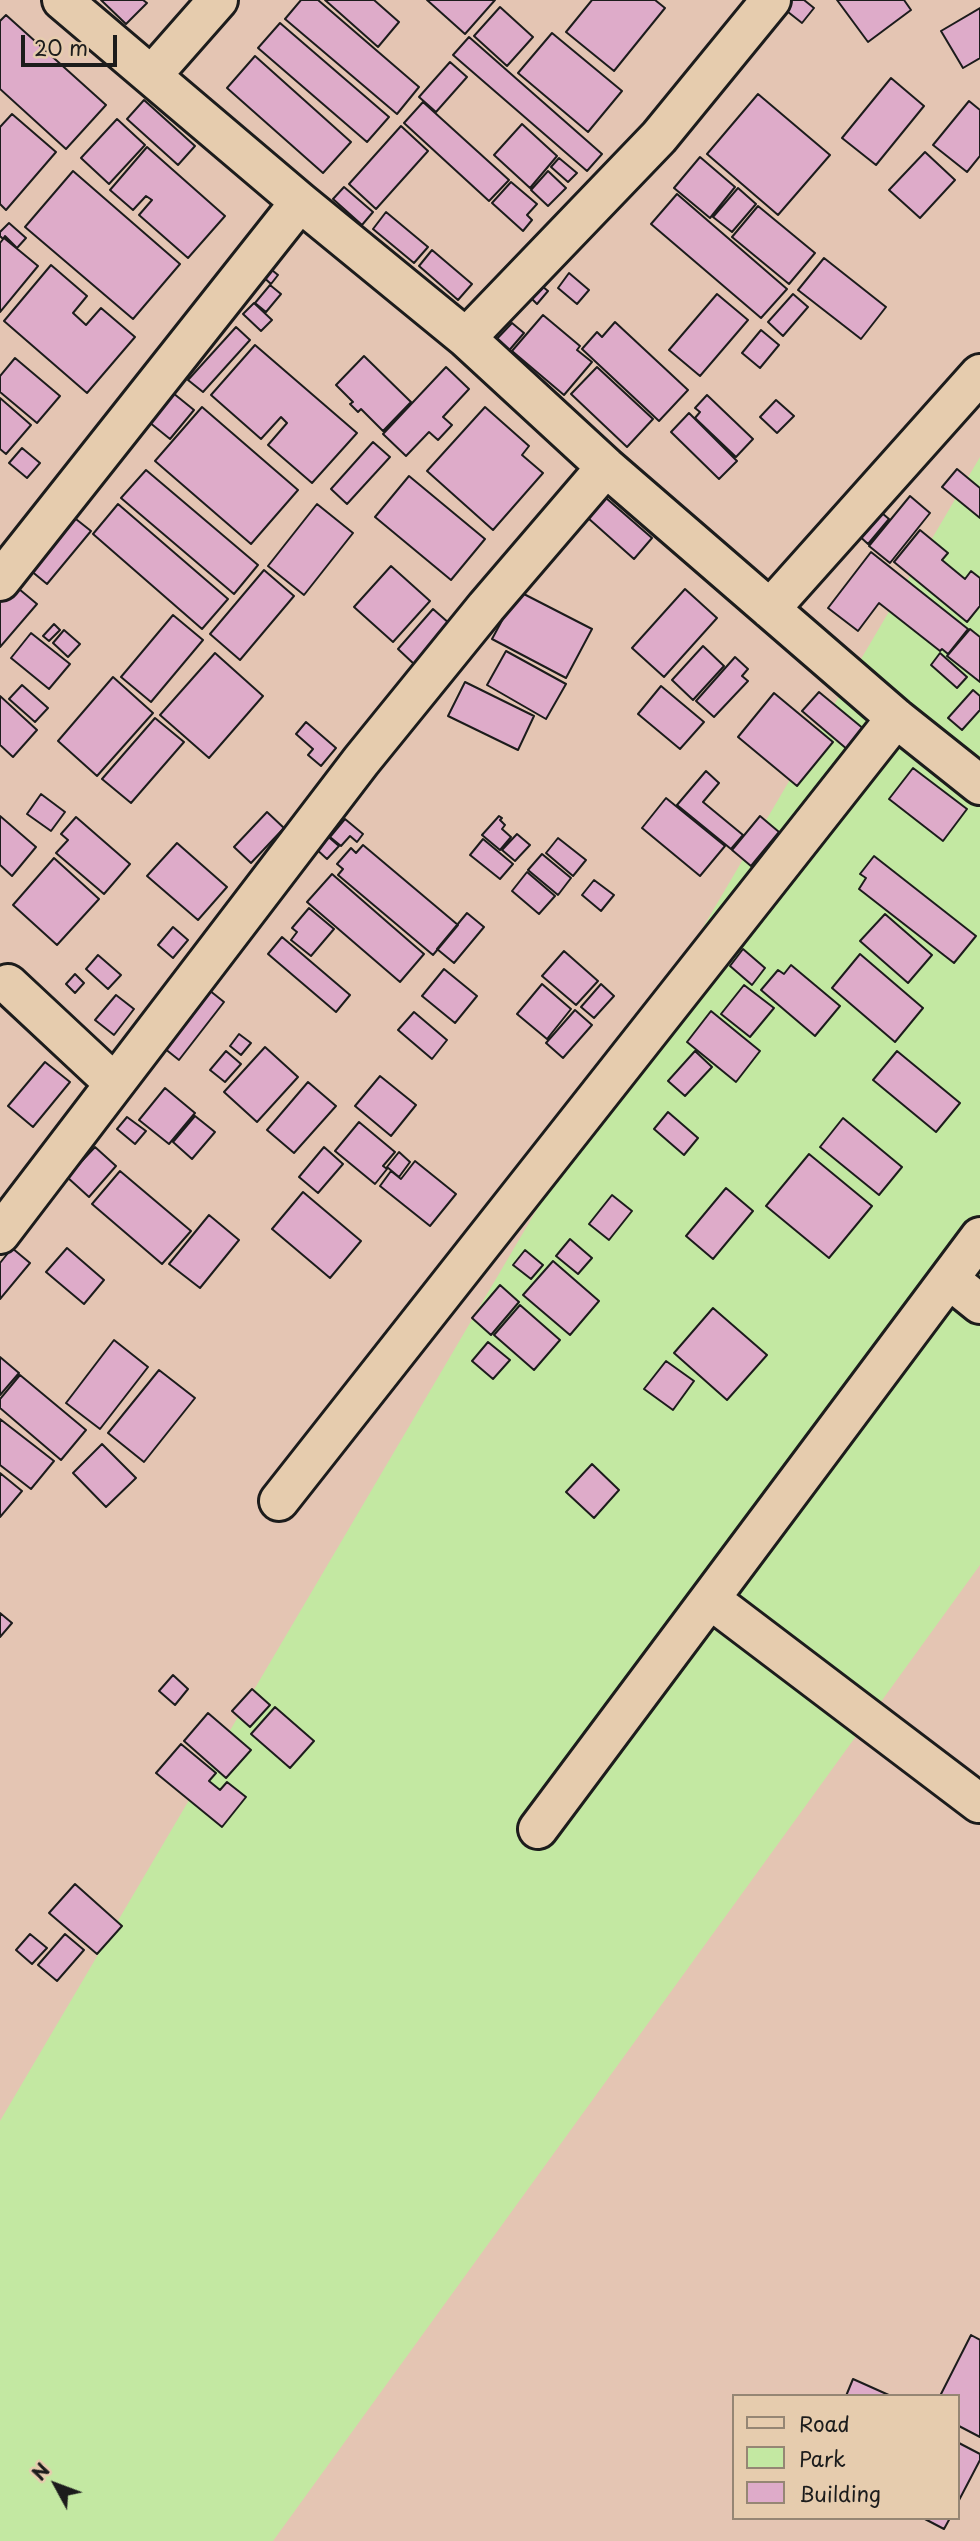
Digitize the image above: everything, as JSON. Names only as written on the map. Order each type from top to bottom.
[{"type":"street","points":[[62,0],[300,202],[467,338],[606,467],[896,718],[980,785]]},
{"type":"street","points":[[152,75],[218,0]]},
{"type":"street","points":[[467,338],[659,137],[771,0]]},
{"type":"street","points":[[0,581],[300,202]]},
{"type":"street","points":[[770,609],[980,374]]},
{"type":"street","points":[[0,1234],[361,761],[486,607],[606,467]]},
{"type":"street","points":[[278,1501],[896,718]]},
{"type":"street","points":[[8,984],[114,1083]]},
{"type":"street","points":[[538,1829],[980,1237]]},
{"type":"street","points":[[949,1279],[980,1304]]},
{"type":"street","points":[[709,1599],[979,1803]]},
{"type":"green space","points":[[980,457],[980,1565],[273,2541],[0,2541],[0,2121]]},
{"type":"building","points":[[101,0],[143,0],[147,3],[126,24]]},
{"type":"building","points":[[301,0],[318,0],[419,87],[397,114],[285,19]]},
{"type":"building","points":[[325,0],[374,0],[399,22],[378,47]]},
{"type":"building","points":[[427,0],[495,0],[465,34]]},
{"type":"building","points":[[592,0],[655,0],[665,8],[614,71],[566,32]]},
{"type":"building","points":[[789,0],[804,0],[814,8],[802,23],[783,8]]},
{"type":"building","points":[[837,0],[904,0],[911,10],[868,42]]},
{"type":"building","points":[[500,7],[533,37],[507,66],[474,36]]},
{"type":"building","points":[[980,8],[980,58],[963,68],[941,31]]},
{"type":"building","points":[[6,15],[106,105],[66,149],[0,89],[0,21]]},
{"type":"building","points":[[280,23],[389,117],[367,142],[258,48]]},
{"type":"building","points":[[552,33],[622,91],[588,132],[518,73]]},
{"type":"building","points":[[469,37],[602,154],[587,171],[453,55]]},
{"type":"building","points":[[255,56],[351,142],[323,173],[227,88]]},
{"type":"building","points":[[450,62],[467,77],[436,112],[419,97]]},
{"type":"building","points":[[891,78],[924,106],[876,165],[842,138]]},
{"type":"building","points":[[758,94],[830,155],[778,215],[707,154]]},
{"type":"building","points":[[144,100],[195,146],[178,165],[127,119]]},
{"type":"building","points":[[969,101],[980,110],[980,156],[967,172],[933,145]]},
{"type":"building","points":[[423,102],[509,180],[489,201],[404,123]]},
{"type":"building","points":[[12,114],[56,152],[6,210],[0,204],[0,127]]},
{"type":"building","points":[[117,119],[145,145],[109,184],[81,158]]},
{"type":"building","points":[[522,124],[557,156],[530,188],[494,155]]},
{"type":"building","points":[[401,126],[428,151],[376,209],[349,184]]},
{"type":"building","points":[[147,147],[225,216],[188,258],[139,215],[152,200],[146,196],[133,210],[110,190]]},
{"type":"building","points":[[925,152],[955,180],[920,218],[889,190]]},
{"type":"building","points":[[700,157],[735,187],[710,218],[674,188]]},
{"type":"building","points":[[559,158],[577,173],[568,182],[551,167]]},
{"type":"building","points":[[73,171],[180,264],[133,319],[25,227]]},
{"type":"building","points":[[548,171],[566,188],[548,206],[531,190]]},
{"type":"building","points":[[511,182],[537,204],[527,215],[532,220],[523,231],[492,203]]},
{"type":"building","points":[[344,187],[373,212],[362,225],[333,199]]},
{"type":"building","points":[[738,188],[756,204],[732,232],[713,217]]},
{"type":"building","points":[[677,194],[787,289],[761,318],[651,224]]},
{"type":"building","points":[[758,206],[815,253],[789,284],[732,237]]},
{"type":"building","points":[[386,212],[428,247],[414,263],[373,229]]},
{"type":"building","points":[[9,223],[26,238],[17,248],[5,236],[3,239],[0,236],[0,232]]},
{"type":"building","points":[[4,238],[38,266],[0,312],[0,243]]},
{"type":"building","points":[[432,250],[472,284],[458,300],[419,266]]},
{"type":"building","points":[[824,258],[886,307],[861,339],[798,290]]},
{"type":"building","points":[[51,265],[87,296],[73,313],[86,325],[101,308],[135,337],[87,393],[4,321]]},
{"type":"building","points":[[267,266],[278,275],[271,284],[260,274]]},
{"type":"building","points":[[569,273],[589,290],[577,304],[558,288]]},
{"type":"building","points":[[536,281],[548,291],[537,304],[526,293]]},
{"type":"building","points":[[270,285],[281,294],[266,312],[255,303]]},
{"type":"building","points":[[717,294],[748,320],[700,376],[669,350]]},
{"type":"building","points":[[793,294],[808,307],[783,336],[768,322]]},
{"type":"building","points":[[254,303],[272,320],[261,331],[243,314]]},
{"type":"building","points":[[543,315],[580,346],[577,350],[592,362],[564,395],[512,351]]},
{"type":"building","points":[[615,322],[688,390],[659,421],[582,349],[597,332],[602,337]]},
{"type":"building","points":[[512,323],[524,333],[506,354],[493,343]]},
{"type":"building","points":[[236,327],[250,340],[203,392],[188,380]]},
{"type":"building","points":[[761,330],[779,345],[760,368],[742,353]]},
{"type":"building","points":[[255,345],[357,433],[312,483],[268,445],[287,423],[281,417],[261,439],[211,395]]},
{"type":"building","points":[[364,356],[411,402],[383,431],[361,409],[358,412],[350,404],[353,402],[336,385]]},
{"type":"building","points":[[15,358],[60,396],[37,423],[0,392],[0,376]]},
{"type":"building","points":[[446,367],[469,389],[443,417],[452,425],[438,440],[429,432],[406,456],[383,434]]},
{"type":"building","points":[[597,367],[653,419],[627,447],[571,394]]},
{"type":"building","points":[[173,393],[194,410],[170,439],[149,422]]},
{"type":"building","points":[[707,395],[753,439],[736,457],[695,418],[700,412],[695,408]]},
{"type":"building","points":[[0,398],[31,425],[6,454],[0,449]]},
{"type":"building","points":[[776,400],[794,416],[777,433],[760,417]]},
{"type":"building","points":[[202,407],[298,490],[251,544],[155,461]]},
{"type":"building","points":[[485,407],[529,446],[522,455],[543,473],[493,530],[427,471]]},
{"type":"building","points":[[689,413],[737,461],[719,479],[671,432]]},
{"type":"building","points":[[373,442],[390,457],[347,504],[331,489]]},
{"type":"building","points":[[22,448],[40,463],[27,478],[9,463]]},
{"type":"building","points":[[957,469],[980,488],[980,518],[942,487]]},
{"type":"building","points":[[146,470],[258,565],[234,594],[121,498]]},
{"type":"building","points":[[409,476],[485,539],[451,580],[375,517]]},
{"type":"building","points":[[910,496],[930,513],[890,563],[869,546]]},
{"type":"building","points":[[606,498],[652,538],[634,559],[588,518]]},
{"type":"building","points":[[118,504],[228,599],[202,629],[93,534]]},
{"type":"building","points":[[317,504],[353,533],[304,595],[268,566]]},
{"type":"building","points":[[876,508],[889,519],[868,544],[855,532]]},
{"type":"building","points":[[67,512],[91,531],[47,584],[24,565]]},
{"type":"building","points":[[920,530],[948,553],[942,560],[965,579],[971,571],[980,578],[980,606],[967,622],[894,562]]},
{"type":"building","points":[[871,552],[968,629],[948,654],[942,649],[940,651],[879,603],[858,631],[828,608]]},
{"type":"building","points":[[391,566],[430,601],[393,642],[354,607]]},
{"type":"building","points":[[264,570],[294,596],[240,660],[210,634]]},
{"type":"building","points":[[7,579],[37,604],[0,647],[0,587]]},
{"type":"building","points":[[685,589],[717,618],[664,677],[632,648]]},
{"type":"building","points":[[518,591],[592,629],[566,678],[492,639]]},
{"type":"building","points":[[433,609],[450,624],[414,664],[398,649]]},
{"type":"building","points":[[173,615],[203,640],[151,702],[121,677]]},
{"type":"building","points":[[54,624],[60,630],[49,641],[43,636]]},
{"type":"building","points":[[970,629],[980,637],[980,682],[947,656]]},
{"type":"building","points":[[64,630],[80,644],[68,657],[53,643]]},
{"type":"building","points":[[31,633],[70,664],[49,689],[11,658]]},
{"type":"building","points":[[703,646],[724,666],[693,700],[672,680]]},
{"type":"building","points":[[506,651],[566,684],[546,719],[487,685]]},
{"type":"building","points":[[215,653],[263,696],[209,758],[160,715]]},
{"type":"building","points":[[940,653],[967,677],[957,688],[931,665]]},
{"type":"building","points":[[735,657],[748,669],[742,676],[748,681],[714,717],[696,701]]},
{"type":"building","points":[[113,677],[153,713],[97,776],[58,741]]},
{"type":"building","points":[[465,682],[534,716],[518,750],[448,716]]},
{"type":"building","points":[[22,685],[48,708],[35,722],[9,699]]},
{"type":"building","points":[[661,686],[704,722],[680,749],[638,714]]},
{"type":"building","points":[[973,690],[980,696],[980,710],[962,730],[948,718]]},
{"type":"building","points":[[819,692],[865,730],[848,750],[802,711]]},
{"type":"building","points":[[774,693],[833,742],[797,786],[738,737]]},
{"type":"building","points":[[0,696],[37,730],[13,757],[0,745]]},
{"type":"building","points":[[155,718],[184,742],[131,803],[102,779]]},
{"type":"building","points":[[306,722],[336,748],[321,766],[308,755],[313,749],[296,734]]},
{"type":"building","points":[[913,768],[967,809],[943,841],[889,799]]},
{"type":"building","points":[[706,771],[719,783],[703,802],[743,835],[731,849],[677,805]]},
{"type":"building","points":[[41,794],[65,812],[51,831],[27,814]]},
{"type":"building","points":[[666,798],[725,846],[700,876],[642,828]]},
{"type":"building","points":[[267,812],[284,828],[251,863],[234,847]]},
{"type":"building","points":[[0,816],[36,847],[12,876],[0,865]]},
{"type":"building","points":[[499,816],[505,825],[502,829],[511,837],[500,850],[482,835]]},
{"type":"building","points":[[760,816],[779,832],[751,866],[732,850]]},
{"type":"building","points":[[76,817],[130,864],[104,894],[56,853],[68,840],[61,834]]},
{"type":"building","points":[[345,819],[363,834],[357,842],[350,836],[341,846],[330,837]]},
{"type":"building","points":[[325,834],[339,846],[327,859],[314,847]]},
{"type":"building","points":[[517,834],[530,845],[515,861],[502,850]]},
{"type":"building","points":[[558,838],[586,860],[573,876],[546,853]]},
{"type":"building","points":[[483,839],[513,864],[500,879],[470,855]]},
{"type":"building","points":[[177,843],[227,887],[198,920],[147,876]]},
{"type":"building","points":[[363,845],[458,925],[433,955],[338,875],[343,869],[337,864],[351,848],[356,853]]},
{"type":"building","points":[[542,854],[571,878],[558,895],[528,870]]},
{"type":"building","points":[[874,856],[976,936],[954,963],[859,889],[866,878],[860,874]]},
{"type":"building","points":[[54,858],[99,899],[57,945],[13,905]]},
{"type":"building","points":[[527,872],[555,896],[539,914],[512,891]]},
{"type":"building","points":[[332,874],[424,954],[400,982],[307,902]]},
{"type":"building","points":[[594,880],[614,895],[601,911],[582,895]]},
{"type":"building","points":[[309,908],[334,929],[311,956],[291,940],[297,932],[292,928]]},
{"type":"building","points":[[467,913],[484,927],[454,963],[437,949]]},
{"type":"building","points":[[885,914],[932,955],[908,983],[860,941]]},
{"type":"building","points":[[173,927],[188,940],[173,958],[158,945]]},
{"type":"building","points":[[282,937],[350,995],[336,1012],[268,954]]},
{"type":"building","points":[[743,949],[765,968],[752,985],[730,966]]},
{"type":"building","points":[[564,951],[598,981],[576,1005],[542,976]]},
{"type":"building","points":[[860,954],[923,1008],[895,1042],[832,988]]},
{"type":"building","points":[[98,955],[121,975],[108,989],[86,969]]},
{"type":"building","points":[[791,965],[840,1006],[815,1036],[761,990],[778,970],[784,974]]},
{"type":"building","points":[[444,969],[477,996],[455,1023],[422,996]]},
{"type":"building","points":[[75,974],[84,983],[75,993],[66,984]]},
{"type":"building","points":[[542,984],[571,1009],[547,1039],[517,1014]]},
{"type":"building","points":[[601,984],[614,996],[594,1018],[581,1007]]},
{"type":"building","points":[[744,985],[774,1008],[750,1037],[721,1014]]},
{"type":"building","points":[[209,990],[224,1002],[179,1060],[164,1048]]},
{"type":"building","points":[[116,995],[134,1009],[114,1035],[95,1020]]},
{"type":"building","points":[[575,1010],[592,1025],[563,1058],[546,1043]]},
{"type":"building","points":[[711,1011],[760,1051],[736,1082],[687,1042]]},
{"type":"building","points":[[414,1012],[447,1040],[432,1059],[398,1030]]},
{"type":"building","points":[[239,1034],[251,1043],[241,1055],[230,1046]]},
{"type":"building","points":[[265,1047],[298,1077],[257,1122],[224,1092]]},
{"type":"building","points":[[226,1051],[241,1064],[225,1082],[210,1070]]},
{"type":"building","points":[[695,1051],[712,1067],[685,1096],[668,1081]]},
{"type":"building","points":[[897,1051],[960,1103],[936,1132],[873,1080]]},
{"type":"building","points":[[45,1062],[70,1082],[33,1127],[8,1106]]},
{"type":"building","points":[[380,1076],[416,1105],[391,1136],[355,1106]]},
{"type":"building","points":[[308,1082],[336,1106],[294,1153],[267,1130]]},
{"type":"building","points":[[165,1088],[195,1113],[169,1144],[139,1120]]},
{"type":"building","points":[[668,1112],[698,1138],[684,1155],[654,1129]]},
{"type":"building","points":[[195,1116],[215,1132],[192,1159],[173,1142]]},
{"type":"building","points":[[127,1117],[146,1131],[135,1144],[117,1129]]},
{"type":"building","points":[[843,1118],[902,1167],[879,1195],[820,1147]]},
{"type":"building","points":[[359,1122],[395,1152],[383,1166],[387,1169],[375,1184],[335,1151]]},
{"type":"building","points":[[95,1147],[116,1166],[89,1197],[67,1177]]},
{"type":"building","points":[[324,1147],[343,1164],[318,1193],[299,1177]]},
{"type":"building","points":[[399,1152],[410,1162],[399,1177],[387,1167]]},
{"type":"building","points":[[809,1154],[872,1206],[829,1258],[766,1206]]},
{"type":"building","points":[[415,1161],[456,1194],[430,1226],[380,1186],[391,1171],[401,1179]]},
{"type":"building","points":[[120,1171],[191,1231],[162,1264],[92,1204]]},
{"type":"building","points":[[726,1188],[753,1211],[713,1259],[686,1236]]},
{"type":"building","points":[[303,1192],[361,1241],[330,1278],[272,1229]]},
{"type":"building","points":[[612,1195],[632,1211],[609,1240],[589,1224]]},
{"type":"building","points":[[209,1215],[239,1240],[200,1288],[169,1264]]},
{"type":"building","points":[[570,1239],[592,1258],[578,1274],[556,1256]]},
{"type":"building","points":[[12,1248],[30,1263],[0,1299],[0,1263]]},
{"type":"building","points":[[67,1248],[104,1280],[84,1304],[46,1272]]},
{"type":"building","points":[[525,1250],[543,1265],[531,1279],[513,1265]]},
{"type":"building","points":[[553,1261],[599,1301],[570,1335],[523,1295]]},
{"type":"building","points":[[500,1285],[519,1302],[491,1335],[472,1318]]},
{"type":"building","points":[[520,1305],[560,1340],[534,1370],[494,1335]]},
{"type":"building","points":[[713,1308],[767,1355],[727,1400],[674,1353]]},
{"type":"building","points":[[114,1340],[148,1367],[100,1429],[66,1403]]},
{"type":"building","points":[[488,1342],[510,1360],[493,1379],[472,1361]]},
{"type":"building","points":[[0,1357],[19,1373],[0,1395]]},
{"type":"building","points":[[666,1361],[694,1381],[673,1410],[644,1389]]},
{"type":"building","points":[[159,1370],[195,1398],[144,1462],[108,1433]]},
{"type":"building","points":[[20,1375],[86,1430],[61,1460],[0,1408],[0,1399]]},
{"type":"building","points":[[0,1419],[54,1461],[31,1489],[0,1465]]},
{"type":"building","points":[[102,1444],[136,1478],[106,1507],[73,1473]]},
{"type":"building","points":[[592,1464],[619,1490],[594,1518],[566,1492]]},
{"type":"building","points":[[0,1473],[22,1491],[0,1517]]},
{"type":"building","points":[[0,1613],[12,1623],[0,1637]]},
{"type":"building","points":[[173,1675],[188,1689],[175,1705],[159,1691]]},
{"type":"building","points":[[252,1689],[270,1705],[250,1727],[232,1711]]},
{"type":"building","points":[[275,1707],[314,1741],[290,1768],[251,1734]]},
{"type":"building","points":[[208,1713],[251,1750],[226,1778],[184,1741]]},
{"type":"building","points":[[181,1744],[216,1773],[209,1781],[220,1790],[227,1782],[246,1797],[222,1827],[156,1773]]},
{"type":"building","points":[[75,1884],[122,1926],[97,1954],[49,1913]]},
{"type":"building","points":[[30,1934],[47,1948],[32,1964],[16,1950]]},
{"type":"building","points":[[65,1934],[84,1950],[57,1981],[38,1965]]},
{"type":"building","points":[[971,2335],[980,2340],[980,2437],[959,2426],[959,2394],[941,2394]]},
{"type":"building","points":[[853,2379],[887,2394],[847,2394]]},
{"type":"building","points":[[959,2443],[980,2454],[980,2460],[959,2500]]},
{"type":"building","points":[[927,2520],[949,2520],[944,2529]]}]
